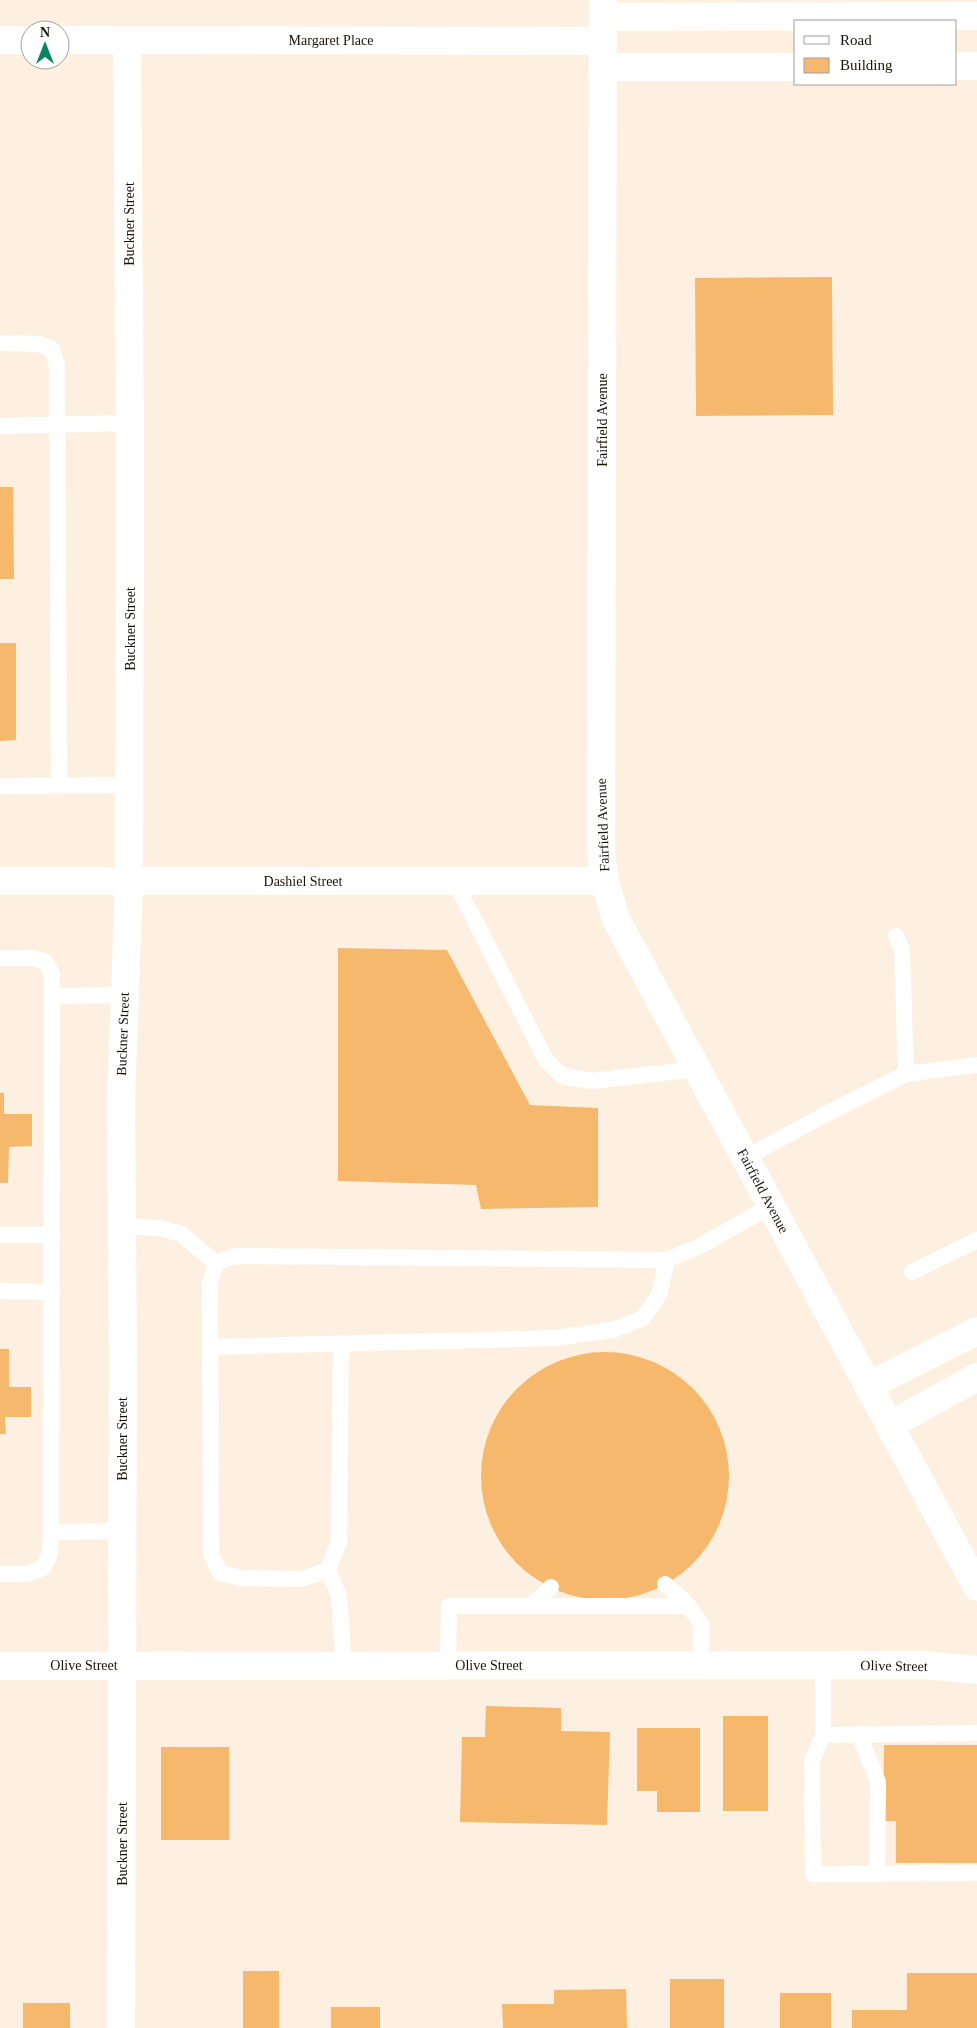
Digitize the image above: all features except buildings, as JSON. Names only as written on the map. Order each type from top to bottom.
[{"type":"street","name":"Margaret Place","points":[[70,40],[127,40],[851,8],[964,11]]},
{"type":"street","name":"Fairfield Avenue","points":[[603,19],[601,852],[605,881],[616,919],[868,1386],[974,1576]]},
{"type":"street","points":[[0,40],[20,40]]},
{"type":"street","name":"Buckner Street","points":[[121,2028],[121,1101],[129,881],[130,423],[127,40]]},
{"type":"street","points":[[957,66],[977,66]]},
{"type":"street","points":[[602,67],[794,67]]},
{"type":"street","name":"Dashiel Street","points":[[0,881],[605,881]]},
{"type":"street","points":[[868,1386],[977,1331]]},
{"type":"street","points":[[890,1426],[977,1377]]},
{"type":"street","name":"Olive Street","points":[[0,1666],[925,1665],[977,1670]]},
{"type":"lane","points":[[0,344],[39,344],[52,349],[57,366],[59,786]]},
{"type":"lane","points":[[0,426],[130,423]]},
{"type":"lane","points":[[0,786],[129,785]]},
{"type":"lane","points":[[455,882],[546,1060],[562,1076],[592,1081],[697,1069]]},
{"type":"lane","points":[[896,936],[902,950],[906,1074]]},
{"type":"lane","points":[[0,958],[30,958],[45,961],[52,974],[50,1554],[43,1568],[27,1574],[0,1574]]},
{"type":"lane","points":[[52,996],[125,995]]},
{"type":"lane","points":[[745,1158],[826,1114],[906,1074],[977,1065]]},
{"type":"lane","points":[[216,1263],[235,1256],[667,1260],[700,1246],[771,1206]]},
{"type":"lane","points":[[122,1226],[160,1228],[180,1234],[216,1263]]},
{"type":"lane","points":[[0,1234],[52,1234]]},
{"type":"lane","points":[[912,1272],[977,1240]]},
{"type":"lane","points":[[210,1347],[555,1338],[613,1330],[643,1318],[659,1295],[667,1260]]},
{"type":"lane","points":[[216,1263],[210,1283],[211,1554],[220,1574],[242,1578],[301,1579],[328,1570]]},
{"type":"lane","points":[[0,1291],[52,1292]]},
{"type":"lane","points":[[341,1343],[339,1542],[328,1570],[339,1596],[344,1665]]},
{"type":"lane","points":[[51,1532],[122,1531]]},
{"type":"lane","points":[[666,1584],[689,1606],[700,1624],[700,1665]]},
{"type":"lane","points":[[531,1606],[551,1587]]},
{"type":"lane","points":[[448,1665],[449,1606],[689,1606]]},
{"type":"lane","points":[[823,1665],[822,1735],[812,1761],[813,1874],[977,1873]]},
{"type":"lane","points":[[822,1735],[977,1733]]},
{"type":"lane","points":[[859,1734],[878,1782],[877,1873]]}]
